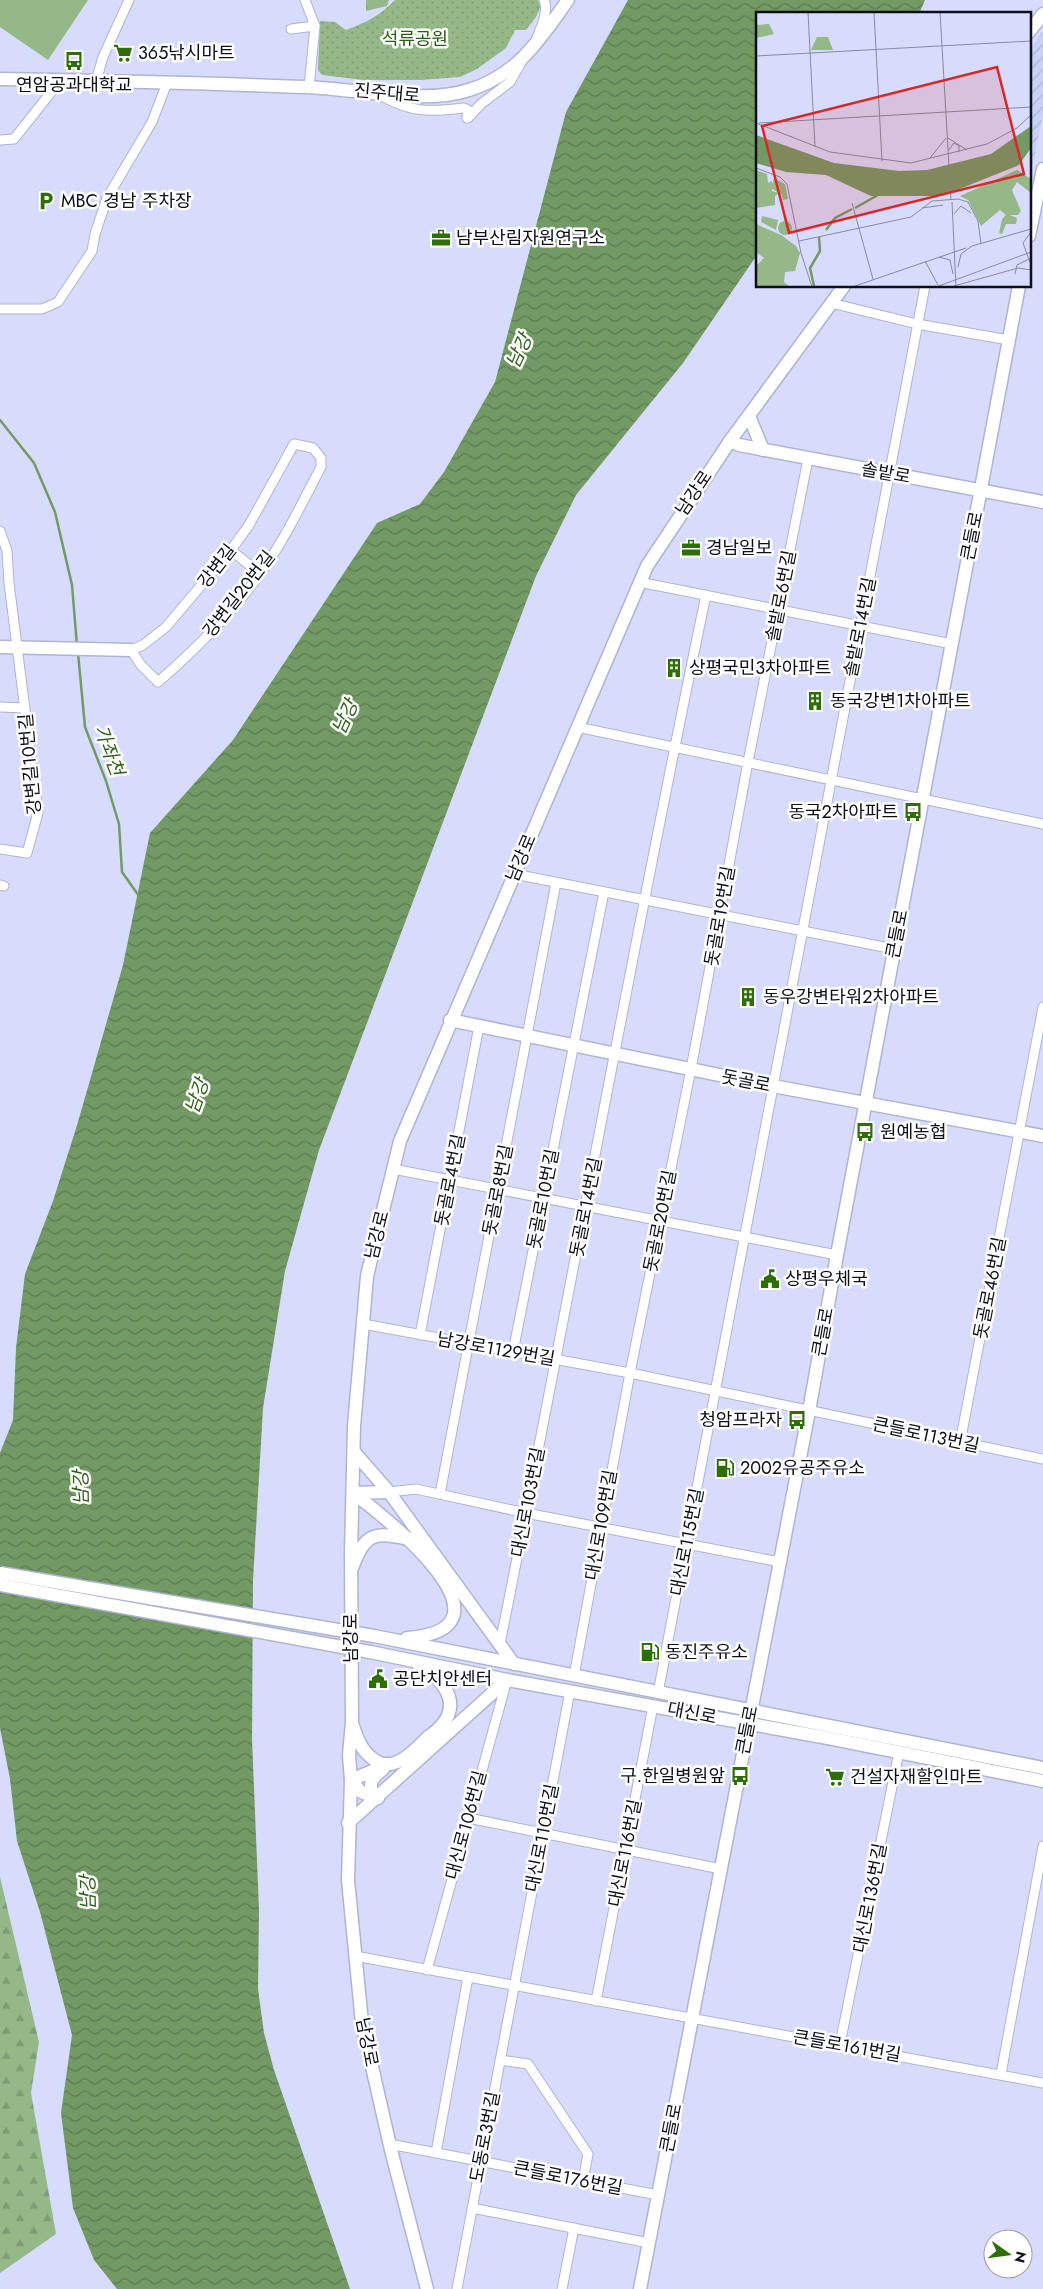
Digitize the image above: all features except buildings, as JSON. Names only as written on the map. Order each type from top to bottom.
[{"type":"street","points":[[96,81],[103,57],[129,0]]},
{"type":"street","points":[[305,0],[315,26],[309,87]]},
{"type":"street","points":[[375,92],[402,107],[420,111],[464,108],[468,110],[468,118],[481,104],[510,82],[528,54],[544,19],[546,3],[544,0]]},
{"type":"street","name":"진주대로","points":[[0,79],[309,87],[429,97],[451,95],[470,90],[496,79],[528,54],[568,0]]},
{"type":"street","points":[[1030,31],[1043,14]]},
{"type":"street","points":[[291,29],[315,26]]},
{"type":"street","points":[[0,140],[14,139],[60,80]]},
{"type":"street","points":[[0,309],[42,309],[55,305],[92,252],[95,234],[108,198],[152,122],[167,83]]},
{"type":"street","points":[[1030,232],[1043,169]]},
{"type":"street","name":"남강로","points":[[427,2289],[389,2144],[362,2023],[348,1880],[348,1824],[351,1780],[349,1755],[352,1722],[352,1493],[366,1276],[400,1141],[450,1020],[639,582],[647,566],[730,441],[842,288]]},
{"type":"street","name":"솔밭로14번길","points":[[773,1086],[925,288]]},
{"type":"street","name":"큰들로","points":[[640,2289],[809,1411],[1019,288]]},
{"type":"street","points":[[831,303],[917,324],[1009,340]]},
{"type":"street","points":[[749,416],[763,450]]},
{"type":"street","name":"솔밭로","points":[[730,441],[739,445],[808,459],[981,489],[1043,502]]},
{"type":"street","name":"강변길","points":[[132,650],[166,628],[231,550],[249,524],[294,444]]},
{"type":"street","name":"강변길20번길","points":[[132,650],[141,665],[158,682],[200,644],[260,574],[296,514],[321,467],[321,458],[312,448],[294,444]]},
{"type":"street","name":"솔밭로6번길","points":[[748,762],[808,459]]},
{"type":"street","name":"강변길10번길","points":[[0,531],[7,552],[5,583],[18,648],[38,813],[27,853],[0,849]]},
{"type":"street","points":[[231,550],[260,574]]},
{"type":"street","points":[[639,582],[952,644]]},
{"type":"street","name":"돗골로14번길","points":[[557,1360],[674,747],[706,595]]},
{"type":"street","points":[[0,647],[132,650]]},
{"type":"street","points":[[0,707],[25,708]]},
{"type":"street","points":[[577,727],[1043,824]]},
{"type":"street","name":"돗골로19번길","points":[[691,1070],[748,762]]},
{"type":"street","points":[[514,874],[894,950]]},
{"type":"street","name":"돗골로8번길","points":[[440,1494],[556,883]]},
{"type":"street","name":"돗골로10번길","points":[[513,1352],[604,892]]},
{"type":"street","name":"돗골로46번길","points":[[960,1443],[1021,1132],[1043,1007]]},
{"type":"street","name":"돗골로","points":[[450,1020],[691,1070],[1043,1136]]},
{"type":"street","name":"돗골로4번길","points":[[420,1335],[479,1026]]},
{"type":"street","name":"돗골로20번길","points":[[630,1373],[691,1070]]},
{"type":"street","name":"대신로115번길","points":[[658,1693],[773,1086]]},
{"type":"street","points":[[393,1169],[837,1255]]},
{"type":"street","name":"남강로1129번길","points":[[363,1324],[630,1373],[715,1391]]},
{"type":"street","name":"대신로103번길","points":[[500,1644],[557,1360]]},
{"type":"street","name":"대신로109번길","points":[[574,1676],[600,1527],[630,1373]]},
{"type":"street","name":"큰들로113번길","points":[[715,1391],[1043,1459]]},
{"type":"street","points":[[354,1452],[389,1492],[514,1664]]},
{"type":"street","points":[[352,1493],[416,1489],[526,1513],[780,1562]]},
{"type":"street","points":[[352,1493],[387,1518],[410,1540],[451,1590],[455,1600],[450,1622],[431,1634],[392,1640]]},
{"type":"street","points":[[351,1570],[357,1554],[367,1539],[381,1535],[410,1540]]},
{"type":"street","name":"대신로","points":[[0,1573],[374,1636],[1043,1768]]},
{"type":"street","name":"대신로","points":[[0,1586],[370,1652],[507,1680],[899,1752],[1043,1781]]},
{"type":"street","points":[[375,1797],[361,1792],[351,1780],[404,1759],[444,1722],[450,1704],[447,1691],[431,1673],[395,1658]]},
{"type":"street","points":[[348,1824],[375,1797],[507,1680]]},
{"type":"street","name":"대신로106번길","points":[[427,1970],[507,1680]]},
{"type":"street","name":"대신로110번길","points":[[514,1986],[570,1691]]},
{"type":"street","name":"대신로116번길","points":[[596,2001],[653,1706]]},
{"type":"street","points":[[352,1722],[361,1748],[377,1762],[389,1764]]},
{"type":"street","name":"대신로136번길","points":[[840,2044],[899,1752]]},
{"type":"street","points":[[375,1797],[369,1786],[372,1778],[389,1764]]},
{"type":"street","points":[[468,1818],[721,1869]]},
{"type":"street","points":[[1001,2074],[1043,1846]]},
{"type":"street","name":"큰들로161번길","points":[[355,1956],[693,2019],[840,2044],[1043,2083]]},
{"type":"street","points":[[436,2153],[468,1977]]},
{"type":"street","name":"도동로3번길","points":[[457,2289],[514,1986]]},
{"type":"street","points":[[500,2060],[528,2064],[588,2154],[583,2181]]},
{"type":"street","name":"큰들로176번길","points":[[389,2144],[658,2195]]},
{"type":"street","points":[[472,2208],[649,2243]]},
{"type":"street","points":[[562,2289],[574,2228]]},
{"type":"shaded area","points":[[1043,31],[1043,114],[1030,177],[1030,50]]},
{"type":"green space","points":[[0,0],[88,0],[48,60],[0,27]]},
{"type":"green space","points":[[366,0],[389,0],[387,6],[366,11]]},
{"type":"green space","name":"석류공원","points":[[395,0],[538,0],[541,6],[536,17],[526,30],[515,30],[506,48],[477,69],[460,77],[421,80],[363,80],[322,75],[318,70],[320,21],[335,22],[346,30],[372,18]]},
{"type":"green space","points":[[0,1877],[39,2042],[31,2093],[56,2234],[0,2273]]},
{"type":"water","name":"남강","points":[[628,0],[925,0],[920,12],[756,12],[756,256],[683,363],[576,495],[536,576],[319,1150],[285,1271],[263,1408],[253,1580],[252,1739],[259,1910],[258,1989],[264,2033],[274,2070],[350,2289],[117,2289],[94,2260],[73,2208],[61,2113],[72,2035],[40,1912],[17,1841],[10,1779],[0,1728],[0,1453],[13,1420],[16,1348],[25,1274],[53,1201],[78,1122],[123,965],[150,833],[233,740],[377,523],[420,504],[444,472],[495,382],[566,112]]},
{"type":"waterway","name":"가좌천","points":[[0,420],[34,463],[55,512],[72,585],[77,646]]},
{"type":"waterway","name":"가좌천","points":[[78,653],[85,727],[106,781],[119,824],[122,872],[139,896]]},
{"type":"place","name":"365낚시마트","points":[[123,53]]},
{"type":"place","name":"연암공과대학교","points":[[74,61]]},
{"type":"place","name":"MBC 경남 주차장","points":[[46,201]]},
{"type":"place","name":"남부산림자원연구소","points":[[441,238]]},
{"type":"place","name":"경남일보","points":[[691,548]]},
{"type":"place","name":"상평국민3차아파트","points":[[674,668]]},
{"type":"place","name":"동국강변1차아파트","points":[[815,701]]},
{"type":"place","name":"동국2차아파트","points":[[913,812]]},
{"type":"place","name":"동우강변타워2차아파트","points":[[748,997]]},
{"type":"place","name":"원예농협","points":[[865,1132]]},
{"type":"place","name":"상평우체국","points":[[770,1279]]},
{"type":"place","name":"청암프라자","points":[[797,1420]]},
{"type":"place","name":"2002유공주유소","points":[[725,1468]]},
{"type":"place","name":"동진주유소","points":[[650,1652]]},
{"type":"place","name":"공단치안센터","points":[[378,1679]]},
{"type":"place","name":"구.한일병원앞","points":[[740,1776]]},
{"type":"place","name":"건설자재할인마트","points":[[835,1777]]}]
